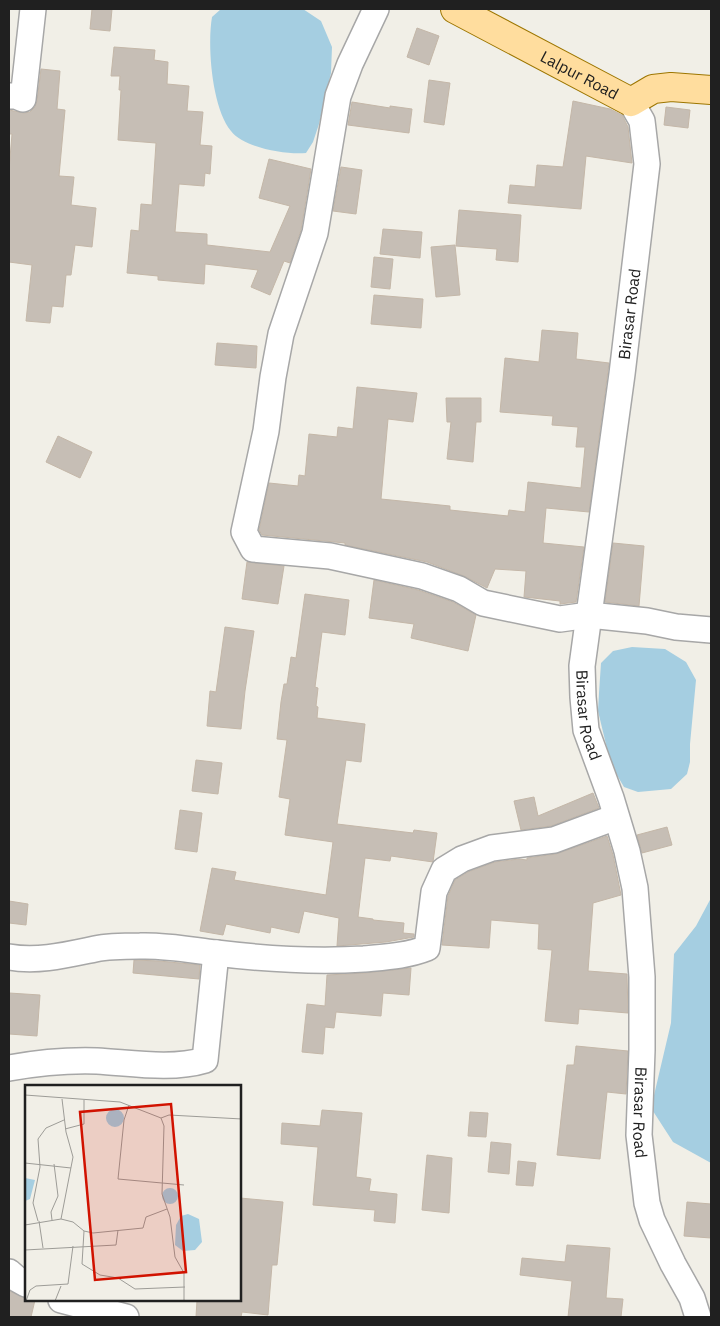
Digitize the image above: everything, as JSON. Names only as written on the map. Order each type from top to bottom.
[{"type":"main road","name":"Lalpur Road","points":[[455,9],[631,102],[653,89],[671,87],[711,90]]},
{"type":"street","points":[[9,96],[23,99],[33,9]]},
{"type":"street","points":[[376,9],[350,64],[338,96],[315,233],[281,334],[266,431],[244,532],[253,549],[330,556],[422,576],[459,589],[483,603],[560,619],[589,615],[711,630]]},
{"type":"street","name":"Birasar Road","points":[[631,102],[642,121],[647,164],[622,374],[582,666],[583,698],[586,730],[611,798],[627,851],[635,888],[642,976],[639,1135],[647,1204],[652,1220],[673,1264],[692,1298],[698,1317]]},
{"type":"street","points":[[9,957],[39,959],[97,948],[143,946],[193,949],[216,953],[298,960],[342,960],[416,953],[427,948],[434,892],[444,870],[462,858],[492,848],[554,840],[616,817]]},
{"type":"street","points":[[9,1068],[32,1064],[94,1061],[191,1064],[205,1060],[216,953]]},
{"type":"street","points":[[9,1272],[25,1283]]},
{"type":"street","points":[[66,1301],[126,1317]]},
{"type":"water","points":[[221,9],[303,9],[321,21],[332,47],[331,73],[319,124],[313,142],[306,153],[288,153],[255,146],[237,137],[225,121],[215,92],[210,44],[212,17]]},
{"type":"water","points":[[632,647],[665,649],[686,662],[696,680],[690,762],[687,774],[671,789],[638,792],[624,787],[611,765],[598,711],[601,663],[613,651]]},
{"type":"water","points":[[711,898],[711,1163],[673,1142],[651,1108],[671,1023],[674,954],[696,926]]},
{"type":"building","points":[[92,9],[112,9],[110,31],[90,29]]},
{"type":"building","points":[[417,28],[439,36],[429,65],[407,57]]},
{"type":"building","points":[[114,47],[155,50],[154,60],[168,62],[167,84],[189,86],[187,111],[203,112],[200,145],[212,146],[210,174],[205,173],[204,186],[179,184],[175,232],[207,234],[207,245],[270,252],[290,206],[259,198],[269,159],[311,169],[301,230],[290,263],[284,261],[270,295],[251,287],[258,270],[205,264],[204,284],[158,280],[158,276],[127,273],[131,230],[139,231],[141,204],[152,205],[156,143],[118,140],[121,90],[119,90],[120,76],[111,76]]},
{"type":"building","points":[[41,69],[60,71],[57,109],[65,110],[59,176],[74,177],[71,205],[96,208],[92,247],[75,245],[71,275],[66,275],[63,307],[52,306],[50,323],[26,321],[32,265],[9,262],[9,170],[12,134],[9,134],[9,110],[24,113],[30,112],[35,107]]},
{"type":"building","points":[[429,80],[450,83],[444,125],[424,122]]},
{"type":"building","points":[[573,101],[610,109],[622,115],[628,127],[632,163],[586,156],[581,209],[508,203],[510,185],[535,187],[537,165],[563,167]]},
{"type":"building","points":[[352,102],[390,108],[390,106],[412,109],[409,133],[348,125]]},
{"type":"building","points":[[666,107],[690,110],[688,128],[664,125]]},
{"type":"building","points":[[341,167],[362,170],[356,214],[333,211]]},
{"type":"building","points":[[459,210],[521,215],[518,262],[496,260],[497,249],[456,246]]},
{"type":"building","points":[[383,229],[422,232],[420,258],[380,254]]},
{"type":"building","points":[[455,245],[460,295],[436,297],[431,247]]},
{"type":"building","points":[[374,257],[393,259],[390,289],[371,287]]},
{"type":"building","points":[[374,295],[423,299],[421,328],[371,324]]},
{"type":"building","points":[[542,330],[578,333],[576,359],[609,363],[589,512],[546,508],[543,543],[584,547],[576,602],[560,604],[560,601],[524,597],[526,571],[495,569],[487,588],[464,576],[427,562],[345,545],[345,543],[262,535],[259,530],[269,483],[298,486],[299,475],[305,476],[309,434],[337,437],[338,427],[353,429],[357,387],[417,393],[413,422],[388,419],[381,499],[450,506],[450,510],[508,516],[509,510],[525,512],[528,482],[581,488],[585,447],[576,447],[578,427],[552,425],[553,416],[500,412],[505,358],[539,362]]},
{"type":"building","points":[[217,343],[257,346],[256,368],[215,365]]},
{"type":"building","points":[[446,398],[481,398],[481,422],[476,422],[473,462],[447,459],[451,422],[447,422]]},
{"type":"building","points":[[58,436],[92,452],[80,478],[46,462]]},
{"type":"building","points":[[613,543],[644,546],[639,606],[605,602]]},
{"type":"building","points":[[247,562],[284,566],[278,604],[242,599]]},
{"type":"building","points":[[374,580],[418,590],[453,602],[476,615],[468,651],[411,638],[414,624],[369,618]]},
{"type":"building","points":[[305,594],[349,600],[345,635],[322,632],[315,687],[318,688],[317,718],[365,724],[361,762],[346,760],[337,824],[413,833],[414,830],[437,833],[433,862],[391,856],[390,861],[365,858],[358,917],[404,923],[403,933],[414,934],[414,937],[386,942],[337,946],[339,918],[304,911],[299,933],[271,927],[270,933],[226,924],[223,935],[200,931],[212,868],[236,872],[234,880],[326,895],[333,842],[285,835],[290,799],[279,797],[287,740],[277,739],[281,702],[284,684],[287,684],[291,657],[296,658]]},
{"type":"building","points":[[225,627],[254,631],[241,729],[207,726],[210,691],[216,692]]},
{"type":"building","points":[[196,760],[222,763],[218,794],[192,791]]},
{"type":"building","points":[[593,793],[599,808],[551,826],[521,830],[514,801],[534,797],[538,816]]},
{"type":"building","points":[[180,810],[202,813],[197,852],[175,849]]},
{"type":"building","points":[[667,827],[672,845],[642,853],[637,835]]},
{"type":"building","points":[[607,836],[621,895],[593,903],[588,971],[627,974],[628,1013],[579,1009],[578,1024],[545,1021],[552,950],[538,949],[539,924],[491,920],[489,948],[442,945],[448,896],[455,880],[468,872],[495,862],[527,860],[527,858],[556,854]]},
{"type":"building","points":[[9,901],[28,904],[26,925],[9,923]]},
{"type":"building","points":[[134,960],[200,965],[199,979],[133,973]]},
{"type":"building","points":[[411,968],[409,995],[383,993],[381,1016],[336,1012],[334,1028],[325,1027],[323,1054],[302,1052],[307,1004],[325,1006],[327,975]]},
{"type":"building","points":[[9,993],[40,995],[37,1036],[9,1034]]},
{"type":"building","points":[[576,1046],[628,1051],[626,1094],[607,1092],[600,1159],[557,1155],[567,1065],[574,1065]]},
{"type":"building","points":[[322,1110],[362,1113],[356,1177],[371,1179],[369,1191],[397,1194],[395,1223],[374,1221],[375,1210],[313,1205],[318,1147],[281,1144],[282,1123],[320,1126]]},
{"type":"building","points":[[470,1112],[488,1113],[486,1137],[468,1136]]},
{"type":"building","points":[[491,1142],[511,1144],[509,1174],[488,1172]]},
{"type":"building","points":[[427,1155],[452,1158],[449,1213],[422,1210]]},
{"type":"building","points":[[518,1161],[536,1163],[533,1186],[516,1185]]},
{"type":"building","points":[[241,1198],[283,1202],[277,1265],[272,1265],[268,1315],[242,1312],[241,1317],[196,1317],[197,1301],[241,1301]]},
{"type":"building","points":[[687,1202],[711,1204],[711,1238],[684,1236]]},
{"type":"building","points":[[567,1245],[610,1248],[606,1298],[623,1299],[621,1317],[568,1317],[572,1281],[520,1275],[522,1258],[565,1262]]},
{"type":"building","points":[[9,1291],[25,1298],[25,1301],[35,1301],[31,1317],[9,1317]]}]
